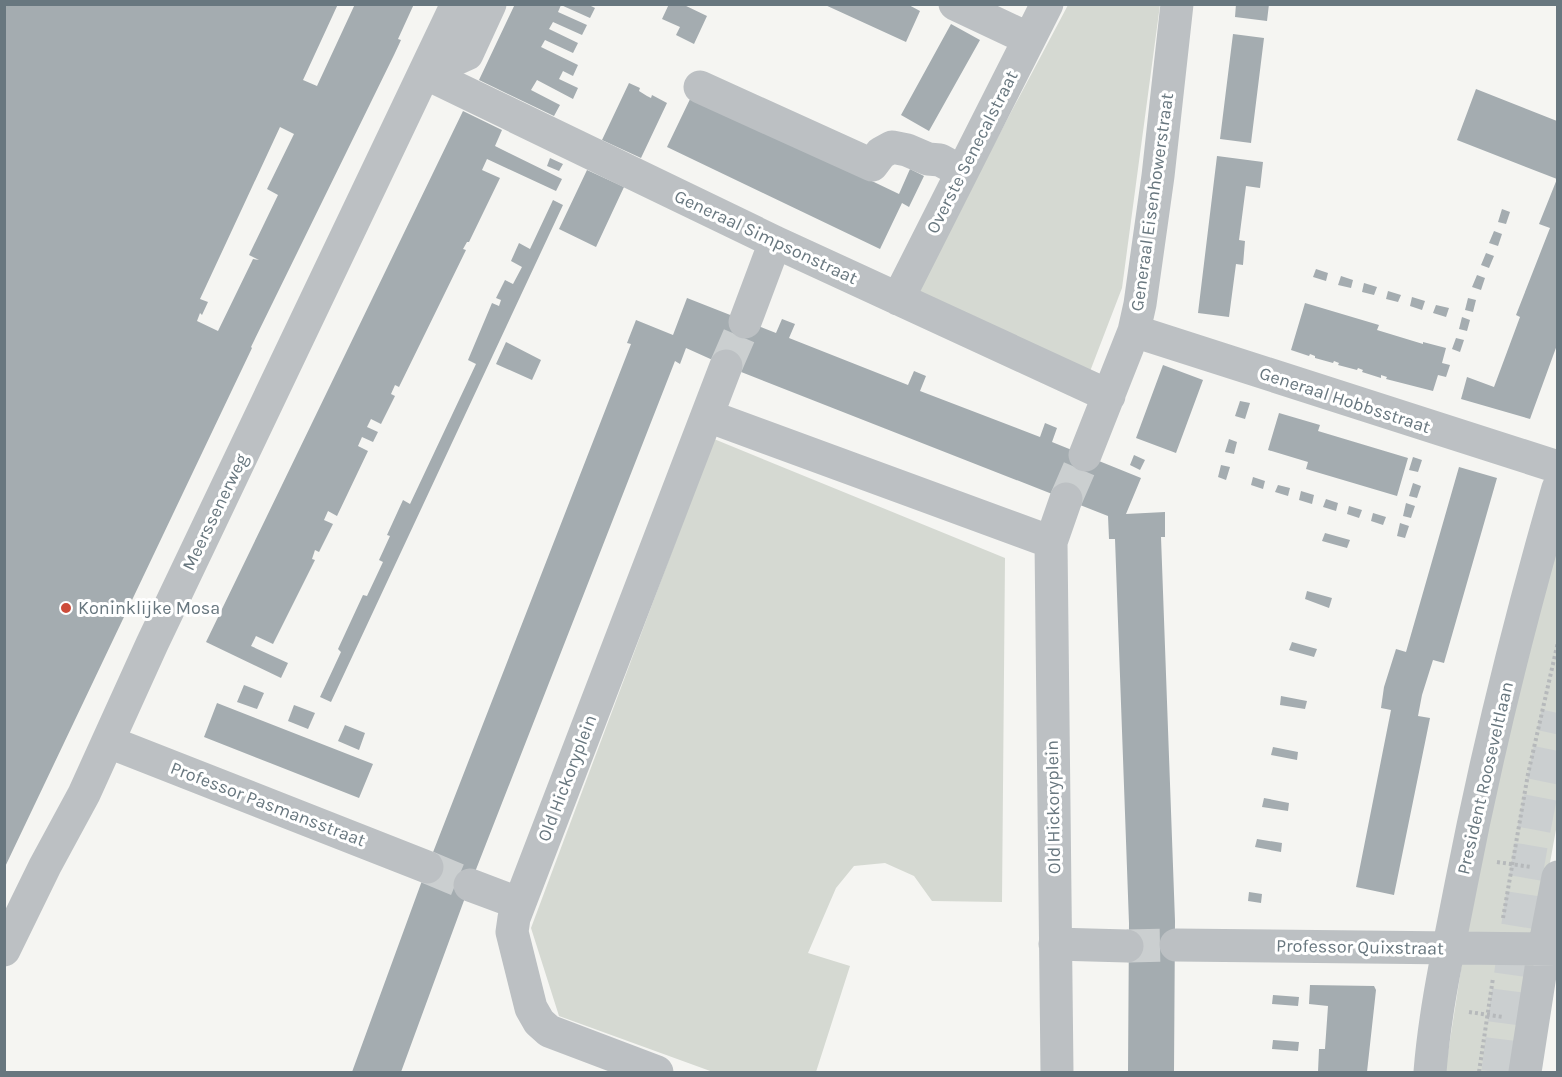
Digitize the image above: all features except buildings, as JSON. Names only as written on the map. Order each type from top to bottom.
[{"type":"street","name":"Meerssenerweg","points":[[4,950],[45,866],[84,794],[157,633],[457,4]]},
{"type":"street","points":[[425,73],[467,54],[490,4]]},
{"type":"street","points":[[955,4],[1029,39]]},
{"type":"street","name":"Overste Senecalstraat","points":[[898,299],[1047,4]]},
{"type":"street","name":"Generaal Eisenhowerstraat","points":[[1109,396],[1134,331],[1149,251],[1177,4]]},
{"type":"street","name":"Generaal Simpsonstraat","points":[[425,73],[775,242],[1109,396]]},
{"type":"street","points":[[700,87],[872,165],[881,153],[892,147],[907,150],[928,159],[940,160],[962,172]]},
{"type":"street","points":[[745,322],[775,242]]},
{"type":"street","name":"Generaal Hobbsstraat","points":[[1134,331],[1557,467]]},
{"type":"street","name":"Old Hickoryplein","points":[[657,1072],[549,1031],[539,1022],[531,1008],[512,932],[518,903],[726,366]]},
{"type":"street","points":[[1084,455],[1109,396]]},
{"type":"street","points":[[708,416],[1051,542]]},
{"type":"street","name":"President Rooseveltlaan","points":[[1430,1072],[1449,948],[1478,801],[1526,601],[1557,488]]},
{"type":"street","name":"Old Hickoryplein","points":[[1057,1072],[1051,542],[1066,499]]},
{"type":"street","name":"Professor Pasmansstraat","points":[[108,742],[427,867]]},
{"type":"street","points":[[1525,1072],[1533,1021],[1551,949],[1546,872]]},
{"type":"street","points":[[470,885],[518,903]]},
{"type":"street","points":[[1055,944],[1127,946]]},
{"type":"street","name":"Professor Quixstraat","points":[[1176,945],[1551,949]]},
{"type":"path","points":[[1479,1072],[1511,864],[1557,642]]},
{"type":"path","points":[[1466,857],[1546,872]]},
{"type":"path","points":[[1439,1008],[1533,1021]]},
{"type":"shaded area","points":[[1068,5],[1160,5],[1122,288],[1089,374],[915,293]]},
{"type":"shaded area","points":[[714,439],[1005,558],[1002,902],[932,901],[914,876],[885,863],[854,866],[836,888],[808,953],[850,966],[816,1072],[713,1072],[559,1016],[531,928]]},
{"type":"shaded area","points":[[1557,519],[1557,824],[1542,907],[1518,1072],[1445,1072],[1478,861]]},
{"type":"tunnel","points":[[726,366],[745,322]]},
{"type":"tunnel","points":[[1066,499],[1085,455]]},
{"type":"tunnel","points":[[1498,1072],[1523,892],[1558,713]]},
{"type":"tunnel","points":[[427,867],[470,885]]},
{"type":"tunnel","points":[[1127,946],[1176,945]]},
{"type":"place","name":"Koninklijke Mosa","points":[[66,608]]}]
